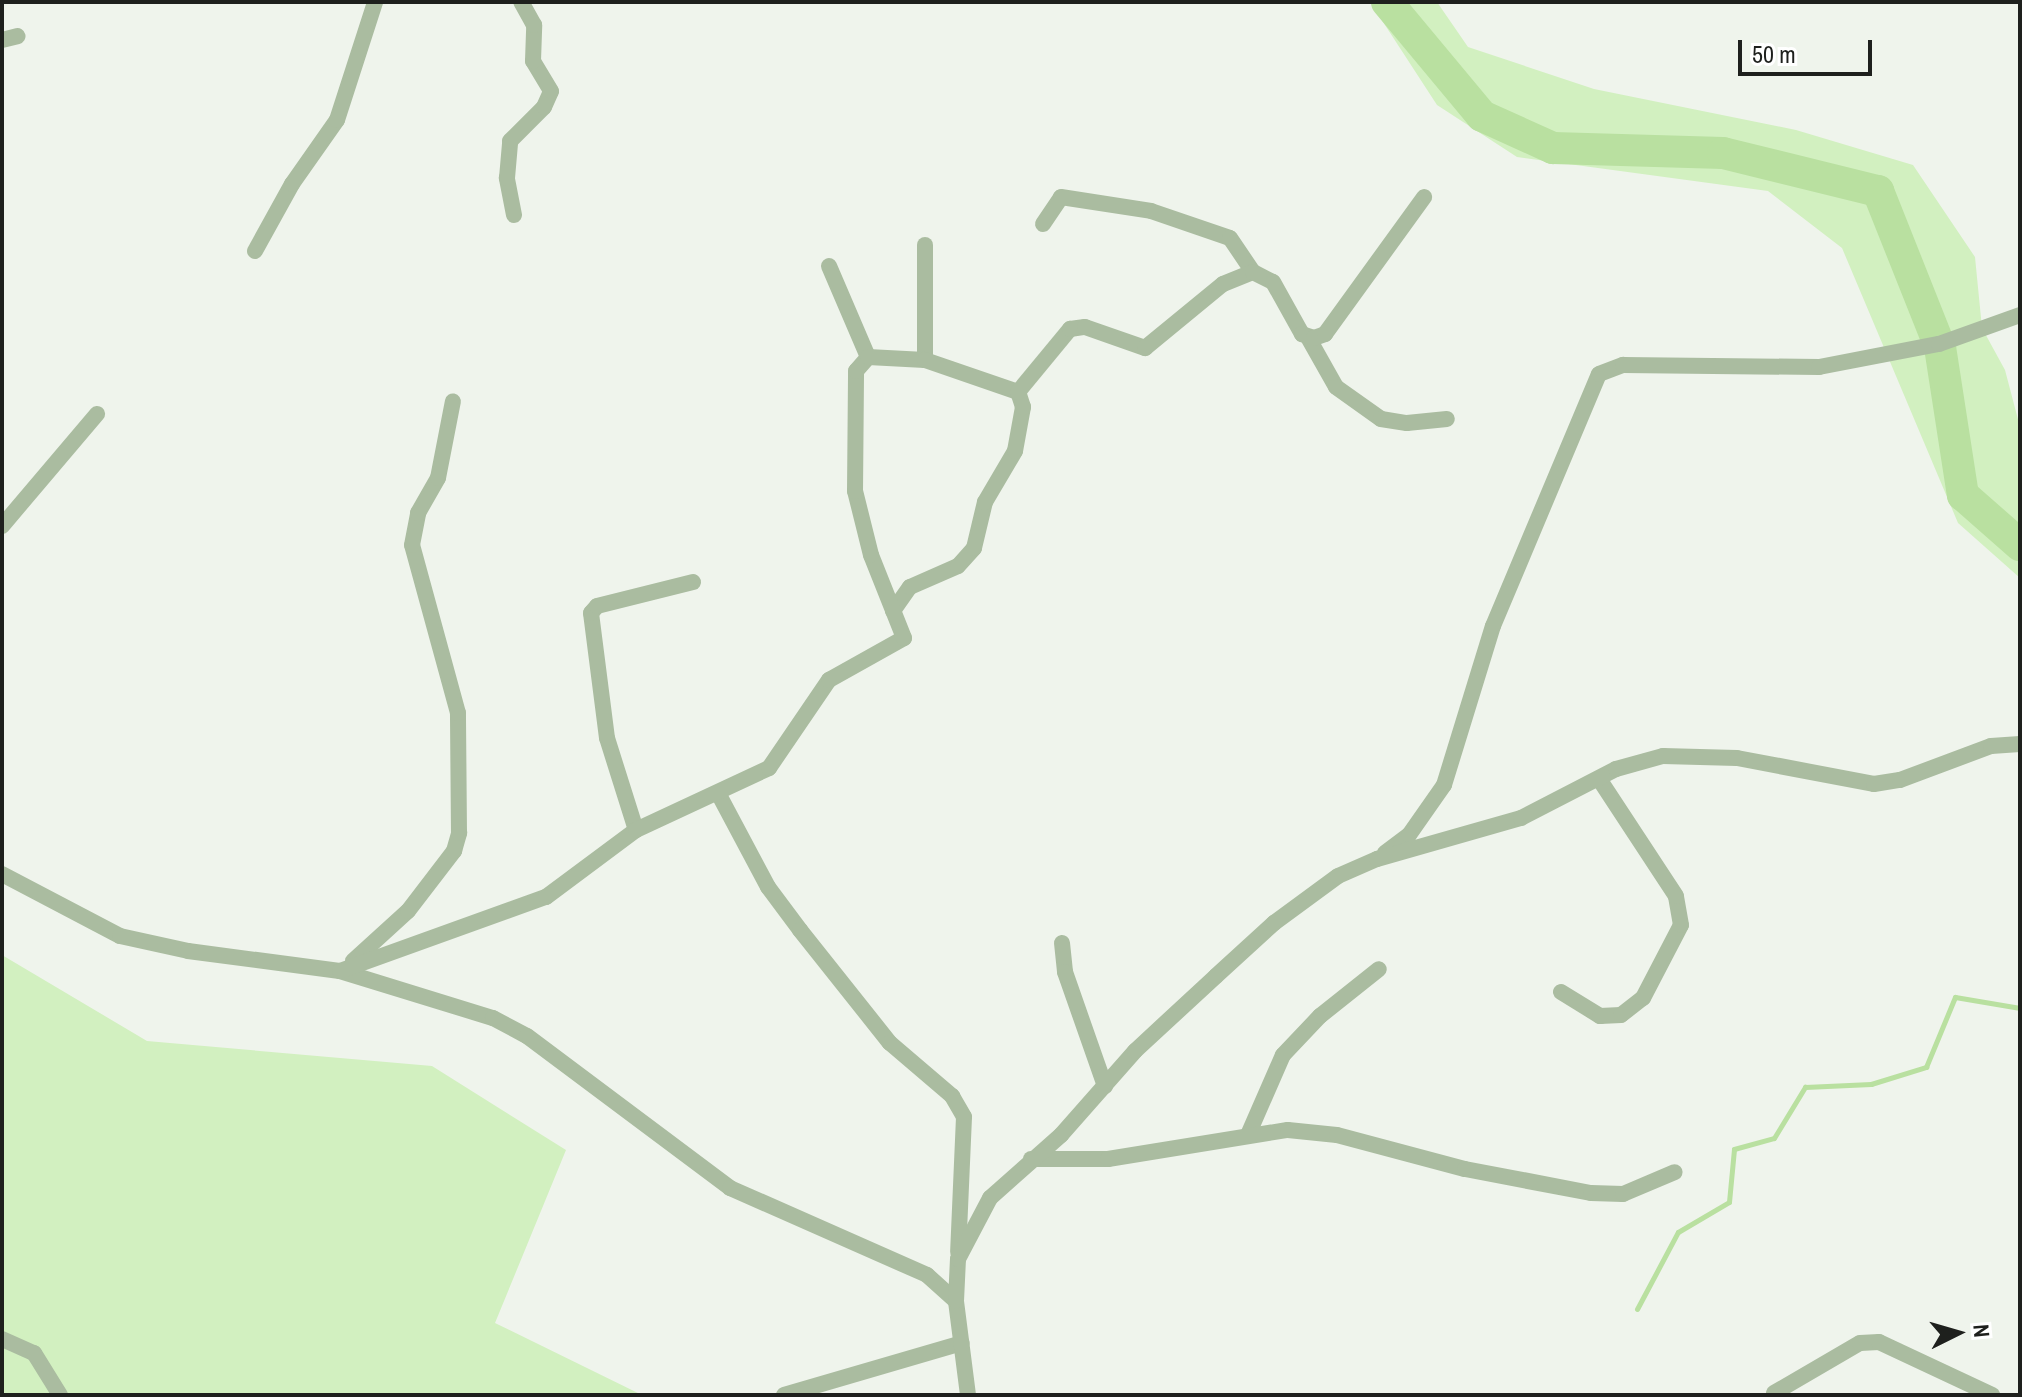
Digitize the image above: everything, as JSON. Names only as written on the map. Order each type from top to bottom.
[{"type":"street","points":[[255,251],[292,184],[337,120],[375,2]]},
{"type":"street","points":[[514,215],[507,178],[510,141],[544,107],[551,91],[533,61],[534,25],[521,2]]},
{"type":"street","points":[[1043,224],[1061,197],[1151,211],[1230,238],[1253,272],[1273,282],[1336,387],[1381,419],[1407,423],[1447,419]]},
{"type":"street","points":[[1309,339],[1325,334],[1424,197]]},
{"type":"street","points":[[925,245],[925,360]]},
{"type":"street","points":[[829,266],[868,357]]},
{"type":"street","points":[[1018,392],[1070,329],[1085,327],[1145,348],[1223,284],[1253,272]]},
{"type":"street","points":[[1377,859],[1409,835],[1444,785],[1493,626],[1599,374],[1623,365],[1819,367],[1939,344],[2020,315]]},
{"type":"street","points":[[868,357],[925,360],[1018,392]]},
{"type":"street","points":[[340,971],[546,897],[636,830],[769,768],[829,680],[904,638],[855,491],[856,371],[868,357]]},
{"type":"street","points":[[893,611],[910,587],[958,566],[974,548],[985,502],[1015,451],[1023,407],[1018,392]]},
{"type":"street","points":[[340,971],[408,911],[454,851],[459,833],[458,713],[412,545],[418,513],[438,478],[453,401]]},
{"type":"street","points":[[2,526],[97,414]]},
{"type":"street","points":[[636,830],[607,738],[591,613],[597,606],[693,582]]},
{"type":"street","points":[[958,1259],[990,1198],[1061,1135],[1135,1051],[1274,923],[1338,876],[1377,859],[1521,818],[1638,761],[1694,756],[1737,758],[1874,784],[1900,780],[1991,746],[2020,744]]},
{"type":"street","points":[[1561,992],[1600,1016],[1621,1015],[1643,998],[1681,925],[1676,896],[1599,779]]},
{"type":"street","points":[[718,793],[768,887],[800,930],[890,1043],[952,1096],[964,1117],[956,1301],[968,1395]]},
{"type":"street","points":[[2,874],[120,936],[188,951],[340,971],[493,1018],[516,1030],[730,1188],[927,1275],[956,1301]]},
{"type":"street","points":[[1062,943],[1065,972],[1105,1086]]},
{"type":"street","points":[[1248,1135],[1283,1055],[1320,1016],[1379,969]]},
{"type":"street","points":[[1031,1159],[1108,1159],[1179,1151],[1248,1135],[1288,1130],[1337,1135],[1465,1169],[1591,1193],[1623,1194],[1675,1172]]},
{"type":"street","points":[[2,1339],[34,1353],[60,1395]]},
{"type":"street","points":[[1773,1394],[1860,1343],[1879,1342],[1992,1395]]},
{"type":"street","points":[[784,1395],[962,1343]]},
{"type":"green space","points":[[1370,2],[1437,2],[1468,47],[1594,89],[1796,130],[1913,165],[1975,257],[1982,328],[2005,370],[2020,427],[2020,578],[1958,523],[1842,248],[1768,191],[1517,157],[1437,105]]},
{"type":"green space","points":[[2,955],[147,1041],[432,1066],[566,1150],[495,1323],[642,1395],[2,1395]]},
{"type":"waterway","points":[[1387,2],[1482,116],[1553,148],[1723,153],[1878,191],[1940,347],[1963,495],[2020,545]]},
{"type":"waterway","points":[[1637,1309],[1678,1232],[1729,1202],[1734,1149],[1774,1138],[1805,1087],[1871,1084],[1926,1067],[1955,997],[2020,1008]]}]
